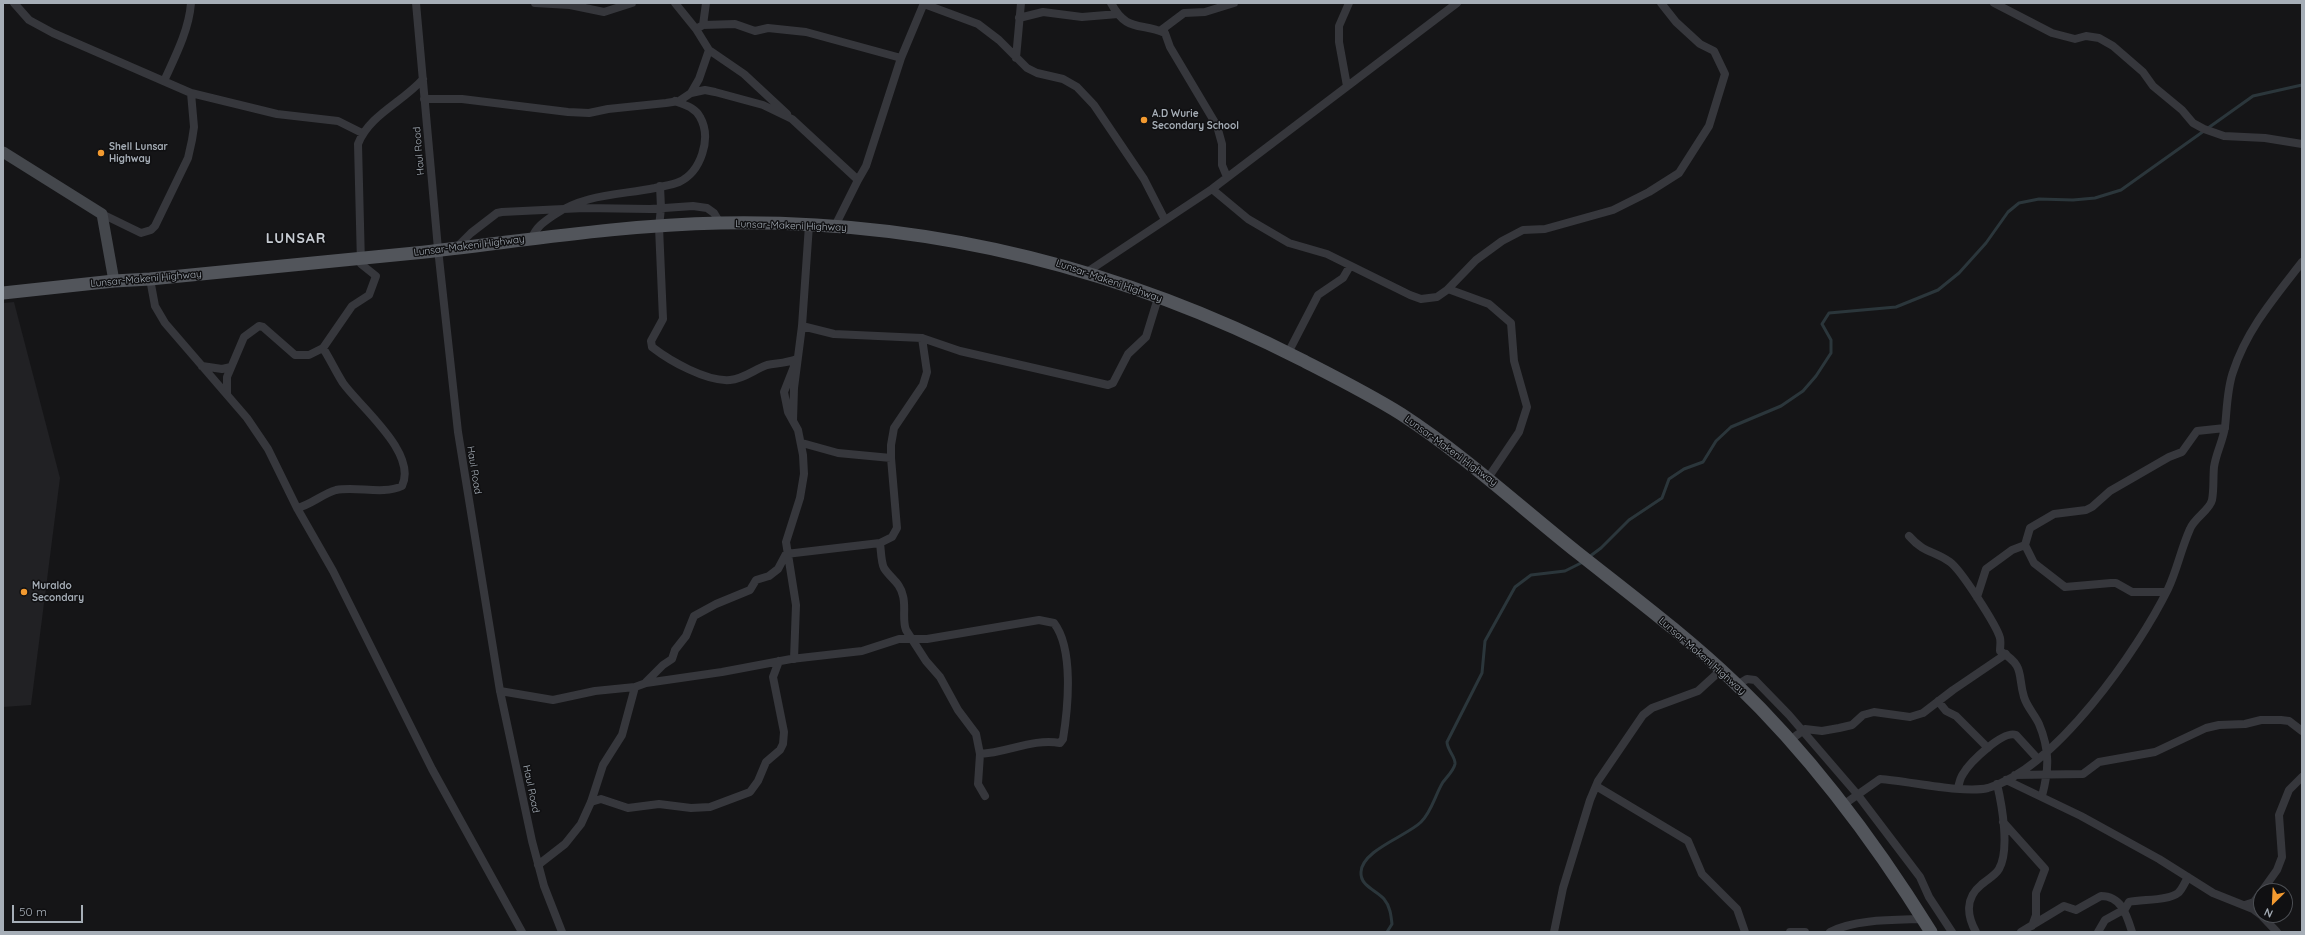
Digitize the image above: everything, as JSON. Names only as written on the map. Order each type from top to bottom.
[{"type":"main road","name":"Lunsar-Makeni Highway","points":[[3,293],[423,252],[532,238],[720,223],[835,226],[977,245],[1040,259],[1087,272],[1219,321],[1288,353],[1397,412],[1450,448],[1576,552],[1601,570],[1737,685],[1789,741],[1843,805],[1873,844],[1931,932]]},
{"type":"street","points":[[14,3],[29,20],[53,33],[191,92],[276,114],[338,121],[362,133]]},
{"type":"street","points":[[164,81],[182,41],[190,13],[191,3]]},
{"type":"street","name":"Haul Road","points":[[416,3],[438,249],[458,432],[500,691],[538,865],[551,907],[562,932]]},
{"type":"street","points":[[535,3],[570,5],[604,12],[632,3]]},
{"type":"street","points":[[674,3],[696,29],[708,50],[744,74],[858,180]]},
{"type":"street","points":[[704,25],[706,3]]},
{"type":"street","points":[[835,226],[866,166],[901,58],[924,3],[978,24],[1000,40],[1027,68],[1037,73],[1063,79],[1085,95],[1144,179],[1165,220]]},
{"type":"street","points":[[1016,58],[1021,3]]},
{"type":"street","points":[[1111,3],[1125,22],[1134,26],[1165,33],[1170,47],[1217,126],[1222,144],[1222,165],[1227,177]]},
{"type":"street","points":[[1160,31],[1184,13],[1205,12],[1234,3]]},
{"type":"street","points":[[1347,86],[1339,42],[1339,26],[1349,3]]},
{"type":"street","points":[[1087,272],[1212,189],[1457,3]]},
{"type":"street","points":[[1212,189],[1248,219],[1289,243],[1327,254],[1421,298],[1437,297],[1448,289],[1476,260],[1502,241],[1523,230],[1545,229],[1614,210],[1649,192],[1679,173],[1709,126],[1725,74],[1714,51],[1700,44],[1676,22],[1662,3]]},
{"type":"street","points":[[1994,3],[2052,33],[2075,39],[2086,36],[2099,38],[2113,46],[2143,72],[2154,86],[2182,110],[2193,123],[2204,129],[2224,136],[2265,138],[2302,144]]},
{"type":"street","points":[[1019,18],[1043,12],[1082,17],[1118,14]]},
{"type":"street","points":[[696,29],[704,25],[735,24],[755,31],[768,28],[806,32],[901,58]]},
{"type":"street","points":[[691,93],[699,79],[708,50]]},
{"type":"street","points":[[226,394],[226,384],[231,367],[244,337],[259,326],[268,330],[295,354],[309,355],[323,348],[352,306],[364,300],[373,288],[376,276],[362,266],[356,154],[362,133],[412,92],[423,79]]},
{"type":"street","points":[[424,98],[497,102],[589,113],[675,102],[691,93],[705,90],[737,97],[763,106],[792,119]]},
{"type":"street","points":[[3,152],[102,214],[141,233],[151,230],[155,226],[188,158],[194,127],[191,92]]},
{"type":"street","points":[[532,238],[535,230],[562,209],[578,201],[679,182],[690,174],[699,163],[702,152],[704,126],[700,116],[694,109],[675,102]]},
{"type":"street","points":[[660,186],[661,208],[659,227],[663,319],[651,340],[652,347],[689,370],[718,380],[731,380],[768,365],[787,363],[797,359]]},
{"type":"street","points":[[456,247],[471,233],[497,213],[562,209],[661,208],[693,206],[707,208],[714,213],[720,223]]},
{"type":"street","points":[[102,214],[114,281]]},
{"type":"street","points":[[794,659],[796,605],[786,554],[786,536],[800,498],[804,474],[802,443],[784,402],[784,392],[797,359],[802,326],[809,225]]},
{"type":"street","points":[[1843,805],[1880,779],[1976,790],[1997,784],[2014,775],[2046,751],[2080,717],[2122,666],[2166,592],[2190,527],[2196,518],[2208,508],[2212,501],[2214,465],[2225,428],[2229,386],[2240,353],[2262,313],[2302,262]]},
{"type":"street","points":[[1288,353],[1318,296],[1343,278],[1350,266]]},
{"type":"street","points":[[150,279],[154,306],[165,323],[247,418],[268,449],[296,508],[333,571],[432,769],[522,932]]},
{"type":"street","points":[[1448,289],[1489,304],[1511,323],[1514,361],[1527,407],[1519,432],[1488,478]]},
{"type":"street","points":[[802,326],[848,335],[922,338],[960,351],[1108,385],[1112,383],[1128,354],[1146,338],[1158,298]]},
{"type":"street","points":[[786,554],[880,543],[892,538],[897,528],[891,445],[894,428],[923,385],[927,372],[922,338]]},
{"type":"street","points":[[296,508],[306,506],[334,491],[392,489],[402,486],[404,481],[401,459],[392,437],[373,419],[343,382],[323,348]]},
{"type":"street","points":[[202,366],[222,369],[231,367]]},
{"type":"street","points":[[2166,592],[2132,592],[2116,583],[2065,587],[2034,563],[2025,545],[2030,528],[2048,517],[2064,511],[2086,510],[2110,491],[2164,462],[2169,457],[2182,452],[2197,432],[2225,428]]},
{"type":"street","points":[[802,443],[838,453],[872,458],[891,458]]},
{"type":"street","points":[[1909,536],[1927,552],[1950,562],[1971,586],[1999,636],[2000,650],[2014,661],[2020,670],[2024,699],[2039,724],[2049,761],[2048,775],[2042,796]]},
{"type":"street","points":[[880,543],[884,567],[899,583],[904,596],[906,613],[904,624],[926,661],[940,677],[958,710],[971,725],[976,734],[980,754],[978,784],[986,796]]},
{"type":"street","points":[[1977,597],[1986,569],[2012,550],[2025,545]]},
{"type":"street","points":[[646,683],[663,665],[672,659],[675,650],[686,636],[694,616],[716,604],[750,590],[756,580],[769,576],[778,569],[786,554]]},
{"type":"street","points":[[500,691],[553,700],[595,691],[635,687],[646,683],[722,672],[794,659],[862,651],[899,639],[927,639],[1038,620],[1049,621],[1059,629],[1066,664],[1068,702],[1063,739],[1060,742],[1047,740],[993,754],[980,754]]},
{"type":"street","points":[[1789,741],[1805,729],[1822,731],[1838,728],[1852,724],[1863,715],[1874,712],[1910,717],[1923,713],[2006,654]]},
{"type":"street","points":[[591,802],[601,800],[628,808],[660,804],[691,808],[710,807],[750,792],[758,781],[766,762],[780,750],[783,744],[784,732],[773,677],[779,662]]},
{"type":"street","points":[[1554,932],[1563,888],[1590,800],[1596,786],[1643,716],[1652,708],[1706,687],[1721,670]]},
{"type":"street","points":[[1737,685],[1746,679],[1755,680],[1789,715],[1857,794],[1920,876],[1929,897],[1952,932]]},
{"type":"street","points":[[538,865],[565,844],[581,824],[591,802],[603,765],[622,735],[635,687]]},
{"type":"street","points":[[1938,701],[1946,711],[1956,716],[1988,748]]},
{"type":"street","points":[[2014,775],[2042,773],[2048,775],[2083,774],[2099,762],[2155,752],[2206,728],[2219,725],[2245,724],[2261,720],[2281,720],[2290,721],[2302,731]]},
{"type":"street","points":[[1958,789],[1961,778],[1970,764],[1988,748],[2012,733],[2020,738],[2037,758]]},
{"type":"street","points":[[2268,883],[2277,870],[2282,857],[2279,815],[2289,790],[2302,777]]},
{"type":"street","points":[[2006,780],[2042,796],[2159,859],[2213,893],[2245,905],[2253,910]]},
{"type":"street","points":[[1976,932],[1969,918],[1970,901],[1980,885],[2000,869],[2002,860],[2003,822],[2001,799],[1997,784]]},
{"type":"street","points":[[1596,786],[1688,841],[1702,874],[1737,909],[1745,932]]},
{"type":"street","points":[[2003,822],[2045,869],[2036,893],[2036,915],[2032,926]]},
{"type":"street","points":[[2098,932],[2105,920],[2124,909],[2129,902],[2171,896],[2178,893],[2188,877]]},
{"type":"street","points":[[2021,932],[2064,906],[2076,910],[2101,896],[2111,897],[2124,909],[2132,932]]},
{"type":"street","points":[[2245,905],[2253,902]]},
{"type":"street","points":[[1830,932],[1847,925],[1891,920],[1923,919]]},
{"type":"street","points":[[2269,923],[2277,932]]},
{"type":"street","points":[[1790,932],[1805,932]]},
{"type":"shaded area","name":"Muraldo Secondary","points":[[14,302],[60,478],[31,705],[3,707],[3,303]]},
{"type":"waterway","points":[[1589,557],[1601,548],[1629,520],[1662,498],[1669,479],[1684,469],[1703,462],[1716,441],[1731,427],[1781,406],[1803,391],[1816,376],[1831,353],[1831,340],[1822,324],[1829,313],[1896,307],[1938,290],[1959,273],[1986,243],[2008,212],[2019,203],[2039,199],[2073,200],[2095,198],[2121,190],[2253,96],[2302,85]]},
{"type":"waterway","points":[[1387,932],[1392,924],[1389,908],[1384,899],[1363,881],[1361,877],[1363,864],[1377,850],[1414,827],[1425,818],[1440,787],[1453,769],[1455,761],[1448,748],[1447,742],[1482,673],[1485,641],[1515,587],[1531,575],[1565,571],[1583,562]]},
{"type":"place","name":"A.D Wurie Secondary School","points":[[1144,120]]},
{"type":"place","name":"Shell Lunsar Highway","points":[[101,153]]},
{"type":"place","name":"Muraldo Secondary","points":[[24,592]]},
{"type":"district","name":"LUNSAR","points":[[296,239]]}]
